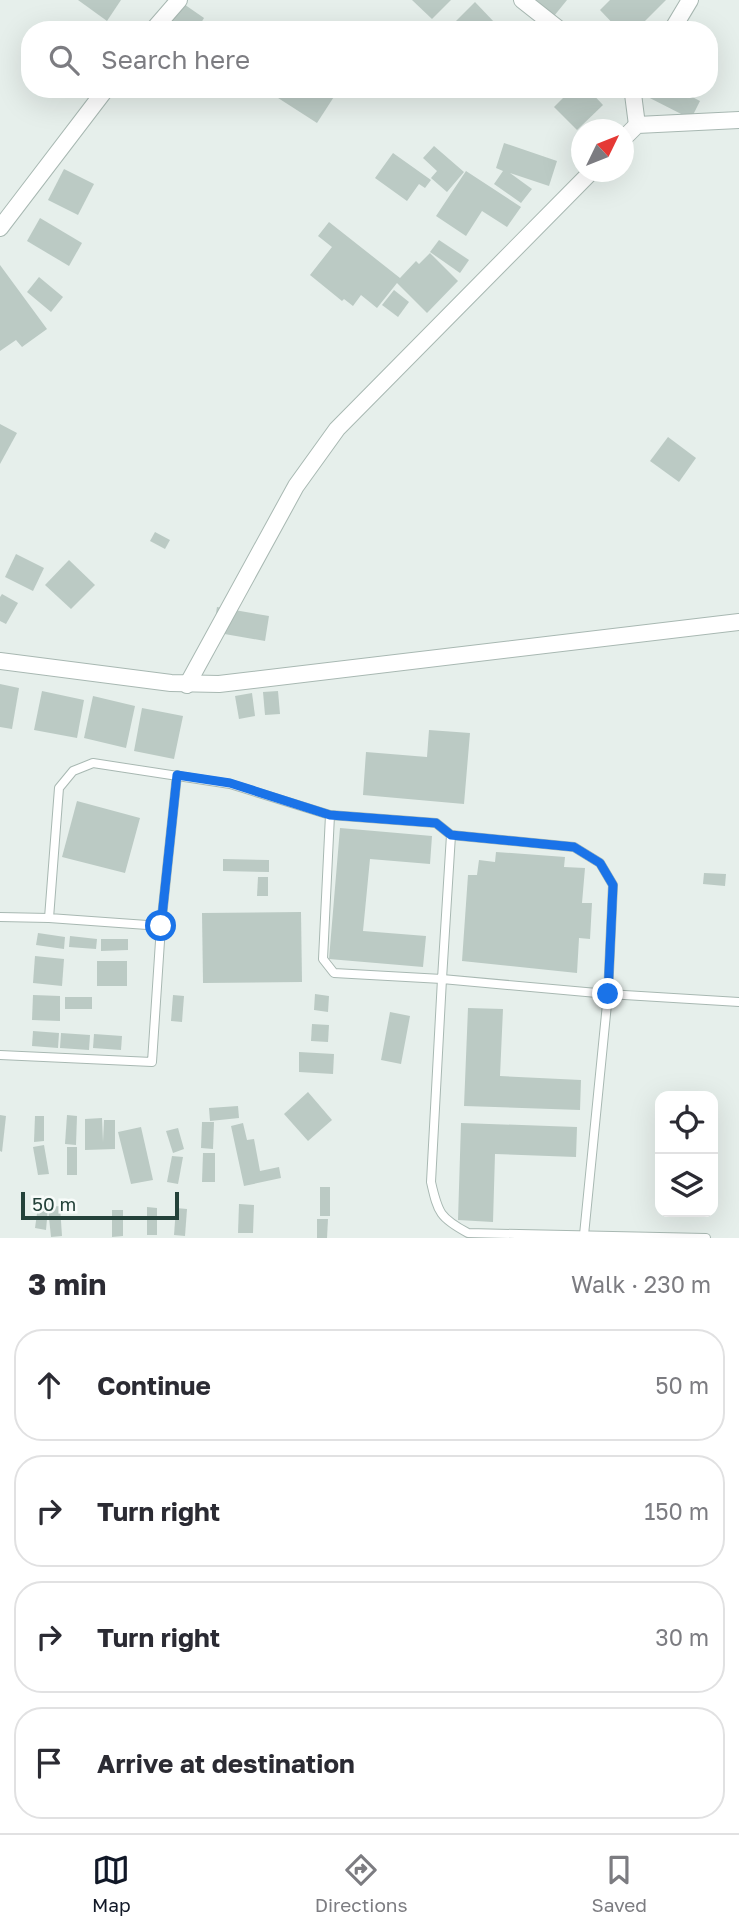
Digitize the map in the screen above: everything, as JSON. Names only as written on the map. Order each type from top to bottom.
[{"type":"street","points":[[161,21],[179,0]]},
{"type":"street","points":[[522,0],[549,21]]},
{"type":"street","points":[[678,21],[691,0]]},
{"type":"street","points":[[0,228],[99,98]]},
{"type":"street","points":[[633,98],[637,125]]},
{"type":"street","points":[[634,128],[637,125],[739,120]]},
{"type":"street","points":[[187,685],[296,486],[337,429],[581,182]]},
{"type":"street","points":[[0,661],[187,685],[219,684],[739,621]]},
{"type":"lane","points":[[49,918],[59,788],[74,771],[93,763],[230,783],[330,815],[436,823],[451,835],[574,847],[600,863],[613,885],[608,994],[584,1235]]},
{"type":"lane","points":[[0,1055],[152,1062],[161,926],[177,775]]},
{"type":"lane","points":[[330,815],[323,958],[334,973],[442,978],[608,994],[739,1002]]},
{"type":"lane","points":[[451,835],[431,1182],[435,1203],[446,1222],[468,1233],[706,1238]]},
{"type":"lane","points":[[0,917],[161,926]]},
{"type":"building","points":[[78,0],[121,0],[107,21]]},
{"type":"building","points":[[167,0],[178,0],[204,18],[202,21],[155,19]]},
{"type":"building","points":[[412,0],[451,0],[432,19]]},
{"type":"building","points":[[533,0],[567,0],[554,16]]},
{"type":"building","points":[[610,0],[666,0],[645,21],[610,21],[600,10]]},
{"type":"building","points":[[475,2],[493,21],[456,21]]},
{"type":"building","points":[[278,98],[333,98],[317,123]]},
{"type":"building","points":[[563,98],[596,98],[603,105],[588,119],[571,119],[571,124],[554,107]]},
{"type":"building","points":[[650,98],[694,98],[700,101],[691,119]]},
{"type":"building","points":[[504,143],[557,161],[549,186],[510,173],[532,189],[521,203],[494,184],[503,171],[496,168]]},
{"type":"building","points":[[434,146],[464,172],[447,192],[431,178],[437,171],[423,158]]},
{"type":"building","points":[[393,153],[431,180],[425,188],[419,184],[407,201],[375,178]]},
{"type":"building","points":[[64,169],[94,184],[78,215],[48,200]]},
{"type":"building","points":[[466,171],[521,207],[507,227],[482,211],[466,236],[436,216]]},
{"type":"building","points":[[40,218],[82,243],[69,266],[27,241]]},
{"type":"building","points":[[329,222],[400,278],[416,261],[419,264],[430,253],[458,281],[427,313],[397,283],[377,308],[361,295],[353,306],[344,299],[342,301],[310,275],[332,247],[318,236]]},
{"type":"building","points":[[439,240],[469,260],[460,273],[430,252]]},
{"type":"building","points":[[0,265],[47,329],[22,347],[16,340],[0,351]]},
{"type":"building","points":[[39,277],[63,297],[51,312],[27,292]]},
{"type":"building","points":[[394,290],[409,302],[398,317],[382,305]]},
{"type":"building","points":[[0,424],[17,433],[0,464]]},
{"type":"building","points":[[668,437],[696,458],[679,482],[650,461]]},
{"type":"building","points":[[155,532],[170,540],[165,549],[150,541]]},
{"type":"building","points":[[16,554],[44,568],[33,591],[5,577]]},
{"type":"building","points":[[69,560],[95,585],[71,609],[45,585]]},
{"type":"building","points":[[2,594],[18,603],[6,624],[0,621]]},
{"type":"building","points":[[217,607],[269,616],[265,641],[213,632]]},
{"type":"building","points":[[0,684],[19,688],[12,729],[0,727]]},
{"type":"building","points":[[42,691],[84,700],[77,738],[34,730]]},
{"type":"building","points":[[278,691],[280,714],[265,715],[263,692]]},
{"type":"building","points":[[252,693],[255,716],[239,719],[235,696]]},
{"type":"building","points":[[93,696],[135,706],[126,748],[84,738]]},
{"type":"building","points":[[142,708],[183,716],[174,759],[134,751]]},
{"type":"building","points":[[429,730],[470,733],[464,804],[363,795],[366,752],[427,757]]},
{"type":"building","points":[[77,801],[140,818],[125,873],[62,857]]},
{"type":"building","points":[[340,828],[432,836],[430,864],[370,859],[363,931],[426,936],[423,967],[329,959]]},
{"type":"building","points":[[496,852],[565,857],[564,867],[585,868],[582,903],[592,903],[590,939],[579,938],[577,973],[462,961],[468,875],[477,875],[479,860],[495,862]]},
{"type":"building","points":[[223,859],[269,860],[269,872],[223,871]]},
{"type":"building","points":[[704,873],[726,874],[725,886],[703,884]]},
{"type":"building","points":[[258,877],[268,877],[268,896],[257,896]]},
{"type":"building","points":[[301,912],[302,982],[203,983],[202,913]]},
{"type":"building","points":[[38,933],[65,937],[64,949],[36,945]]},
{"type":"building","points":[[70,936],[97,939],[96,949],[69,947]]},
{"type":"building","points":[[101,939],[128,939],[128,950],[101,951]]},
{"type":"building","points":[[35,956],[64,959],[62,986],[33,983]]},
{"type":"building","points":[[97,961],[127,961],[127,986],[97,986]]},
{"type":"building","points":[[315,994],[329,996],[328,1012],[314,1010]]},
{"type":"building","points":[[33,995],[60,996],[60,1021],[32,1020]]},
{"type":"building","points":[[173,995],[184,996],[182,1022],[171,1021]]},
{"type":"building","points":[[65,997],[92,997],[92,1009],[65,1009]]},
{"type":"building","points":[[468,1008],[503,1009],[500,1076],[581,1080],[580,1110],[464,1106]]},
{"type":"building","points":[[390,1012],[410,1016],[401,1064],[381,1060]]},
{"type":"building","points":[[312,1024],[329,1025],[328,1042],[311,1041]]},
{"type":"building","points":[[33,1031],[59,1033],[58,1048],[32,1046]]},
{"type":"building","points":[[61,1033],[90,1035],[89,1050],[60,1048]]},
{"type":"building","points":[[94,1034],[122,1036],[121,1050],[93,1048]]},
{"type":"building","points":[[299,1052],[334,1054],[333,1074],[299,1072]]},
{"type":"building","points":[[308,1092],[332,1120],[308,1141],[284,1114]]},
{"type":"building","points":[[238,1106],[239,1118],[210,1121],[209,1108]]},
{"type":"building","points":[[0,1115],[6,1116],[2,1152],[0,1151]]},
{"type":"building","points":[[67,1115],[77,1116],[76,1145],[65,1144]]},
{"type":"building","points":[[35,1116],[44,1116],[44,1141],[34,1142]]},
{"type":"building","points":[[102,1118],[103,1142],[104,1120],[115,1120],[115,1149],[85,1150],[85,1119]]},
{"type":"building","points":[[202,1122],[214,1122],[213,1149],[201,1148]]},
{"type":"building","points":[[243,1123],[247,1140],[254,1139],[260,1171],[279,1167],[281,1178],[244,1186],[231,1126]]},
{"type":"building","points":[[461,1123],[577,1127],[576,1157],[495,1154],[493,1222],[458,1220]]},
{"type":"building","points":[[141,1127],[153,1180],[131,1184],[118,1132]]},
{"type":"building","points":[[178,1128],[184,1149],[173,1153],[166,1131]]},
{"type":"building","points":[[44,1145],[49,1174],[38,1175],[33,1147]]},
{"type":"building","points":[[67,1147],[77,1147],[77,1175],[67,1175]]},
{"type":"building","points":[[203,1153],[215,1153],[215,1182],[202,1182]]},
{"type":"building","points":[[172,1156],[183,1157],[178,1184],[167,1182]]},
{"type":"building","points":[[320,1187],[330,1187],[330,1216],[320,1216]]},
{"type":"building","points":[[39,1199],[49,1201],[49,1207],[60,1206],[62,1236],[51,1237],[48,1208],[46,1230],[35,1228]]},
{"type":"building","points":[[239,1204],[254,1205],[253,1233],[238,1233]]},
{"type":"building","points":[[147,1207],[157,1208],[157,1235],[147,1235]]},
{"type":"building","points":[[176,1208],[187,1209],[185,1236],[174,1235]]},
{"type":"building","points":[[112,1210],[123,1210],[123,1236],[112,1237]]},
{"type":"building","points":[[317,1219],[328,1219],[327,1238],[317,1238]]},
{"type":"route","points":[[161,926],[177,775],[230,783],[330,815],[436,823],[451,835],[574,847],[600,863],[613,885],[608,994]]}]
